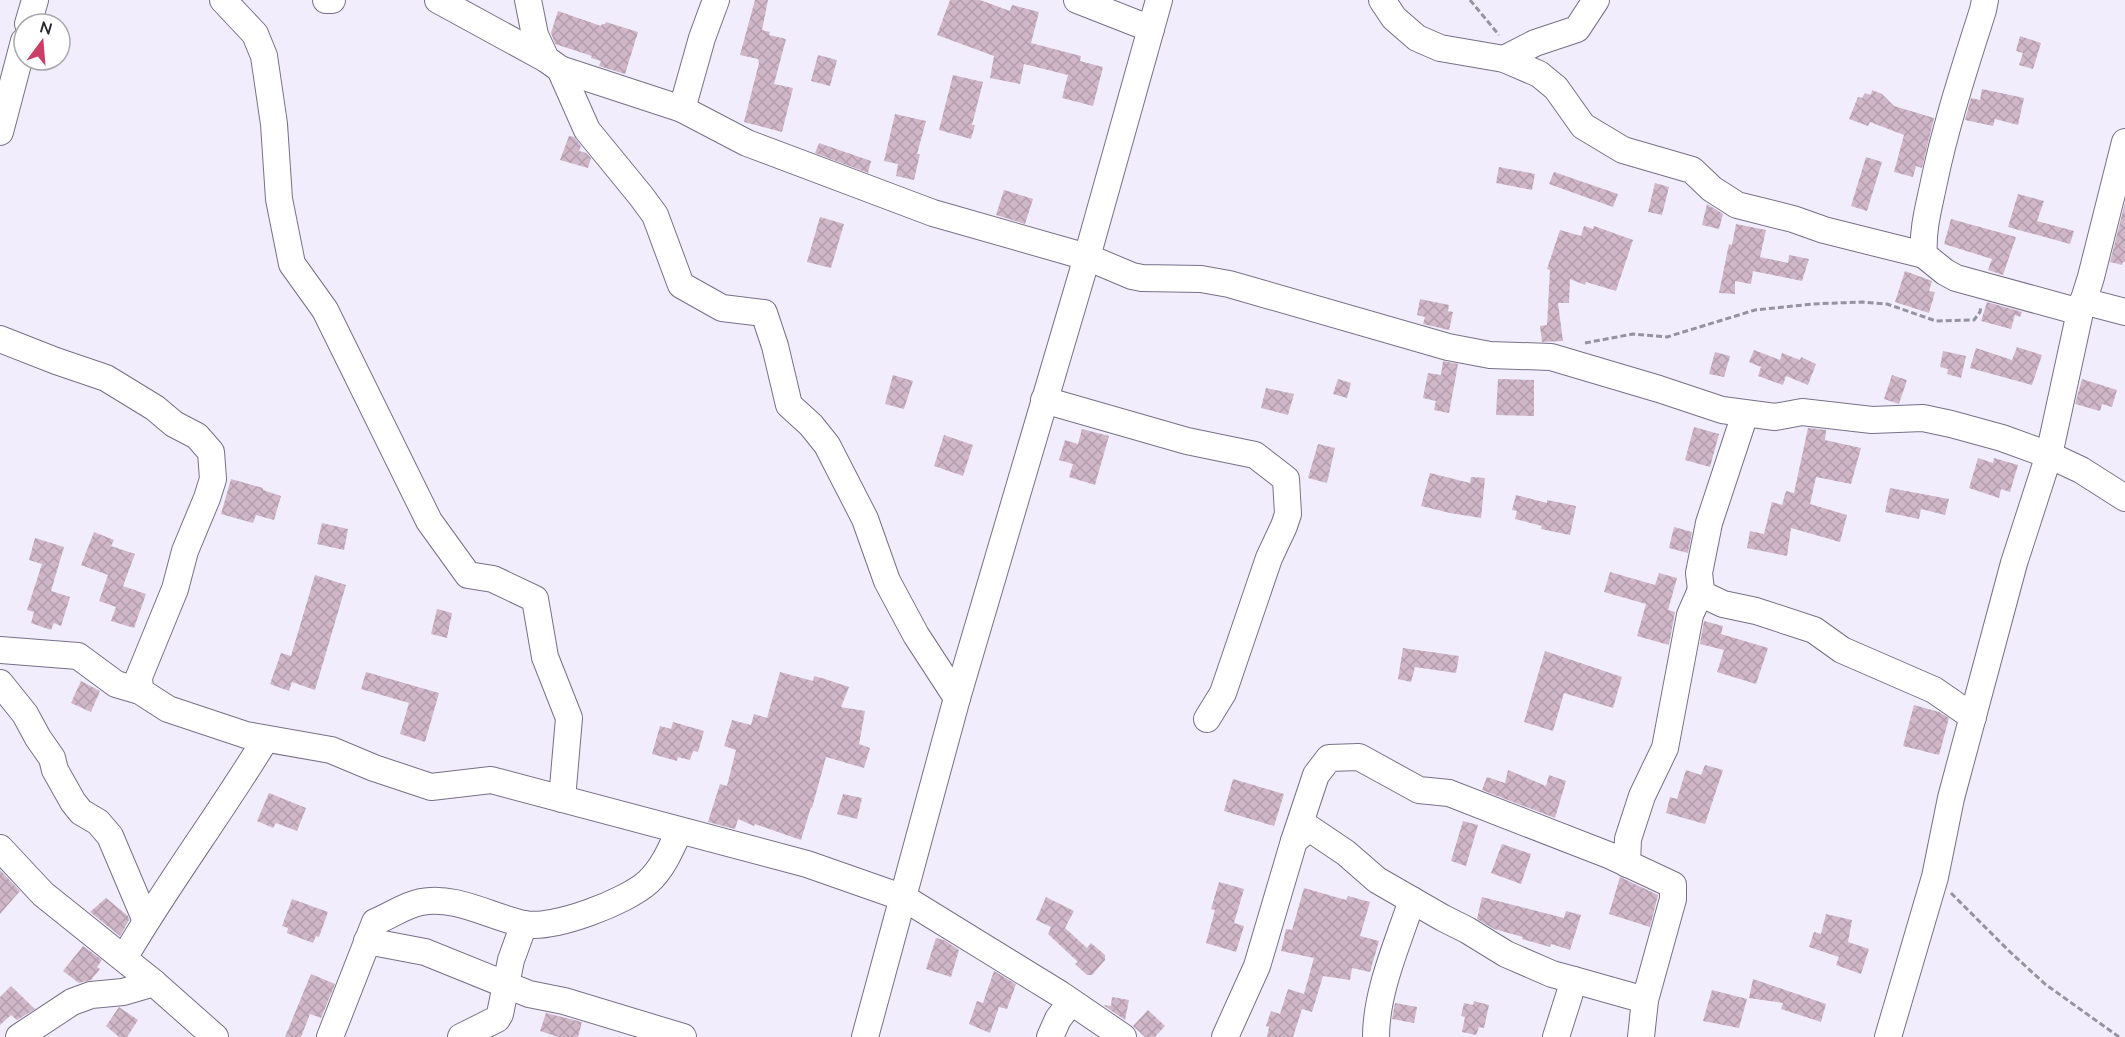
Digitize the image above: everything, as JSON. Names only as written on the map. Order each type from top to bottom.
[{"type":"street","points":[[223,0],[255,34],[264,56],[274,124],[279,199],[292,264],[325,310],[429,521],[468,575],[493,579],[535,599],[545,657],[568,718],[562,799]]},
{"type":"street","points":[[326,0],[332,0]]},
{"type":"street","points":[[438,0],[553,64],[682,109],[747,143],[933,213],[1087,257],[1132,276],[1201,279],[1229,284],[1448,347],[1490,355],[1551,357],[1722,410],[1744,414],[1775,417],[1802,412],[1872,420],[1923,418],[2002,438],[2049,455],[2081,470],[2125,498]]},
{"type":"street","points":[[528,0],[535,35],[553,64],[587,130],[655,215],[681,285],[722,308],[764,313],[776,346],[789,405],[811,425],[827,446],[865,519],[888,581],[916,635],[957,698]]},
{"type":"street","points":[[682,109],[702,38],[716,0]]},
{"type":"street","points":[[1077,0],[1151,29]]},
{"type":"street","points":[[865,1037],[957,698],[1087,257],[1159,0]]},
{"type":"street","points":[[1382,0],[1394,18],[1423,42],[1440,48],[1510,55],[1545,78],[1556,88],[1579,123],[1610,144],[1638,156],[1692,170],[1712,189],[1737,205],[1924,255],[1956,278],[1986,287],[2081,306],[2125,312]]},
{"type":"street","points":[[1510,55],[1535,43],[1577,29],[1596,0]]},
{"type":"street","points":[[1924,255],[1923,238],[1939,156],[1985,0]]},
{"type":"street","points":[[0,132],[16,72]]},
{"type":"street","points":[[1887,1037],[1935,877],[1951,798],[2014,563],[2049,455],[2081,306],[2091,277],[2125,142]]},
{"type":"street","points":[[0,339],[106,378],[155,408],[174,424],[197,436],[211,452],[213,478],[185,551],[175,589],[139,677],[140,691]]},
{"type":"street","points":[[1044,400],[1187,441],[1255,455],[1286,479],[1288,514],[1269,558],[1222,693],[1207,719]]},
{"type":"street","points":[[1744,414],[1709,522],[1699,573],[1701,590],[1706,597],[1814,630],[1842,650],[1934,690],[1973,717]]},
{"type":"street","points":[[2081,470],[2125,478]]},
{"type":"street","points":[[1627,864],[1628,839],[1642,796],[1665,748],[1690,615],[1701,590]]},
{"type":"street","points":[[0,650],[78,656],[116,684],[140,691],[168,709],[265,740],[331,750],[374,768],[431,787],[491,780],[807,864],[904,898],[1123,1037]]},
{"type":"street","points":[[0,683],[25,714],[52,758],[73,801],[81,812],[99,822],[110,836],[146,921]]},
{"type":"street","points":[[124,958],[146,921],[233,793],[265,740]]},
{"type":"street","points":[[1225,1037],[1257,966],[1316,775],[1329,758],[1359,757],[1419,790],[1449,793],[1627,864],[1673,885],[1673,899],[1646,1000],[1641,1037]]},
{"type":"street","points":[[1294,841],[1309,828],[1346,853],[1377,880],[1506,954],[1552,974],[1646,1000]]},
{"type":"street","points":[[330,1037],[375,922],[420,902],[430,901],[459,905],[524,924],[546,925],[604,907],[639,889],[657,872],[679,831]]},
{"type":"street","points":[[0,848],[43,894],[124,958],[215,1037]]},
{"type":"street","points":[[1376,1037],[1376,1018],[1390,965],[1412,900]]},
{"type":"street","points":[[461,1037],[497,1019],[503,1006],[511,960],[524,924]]},
{"type":"street","points":[[367,941],[425,952],[506,986],[683,1037]]},
{"type":"street","points":[[1556,1037],[1574,980]]},
{"type":"street","points":[[19,1037],[72,1002],[91,995],[123,992],[154,983]]},
{"type":"street","points":[[1050,1037],[1065,1007],[1071,1002]]},
{"type":"path","points":[[1470,0],[1510,55]]},
{"type":"path","points":[[1585,344],[1633,334],[1667,337],[1755,310],[1813,304],[1878,303],[1936,321],[1974,320],[1980,312],[1986,287]]},
{"type":"path","points":[[1935,877],[2045,984],[2119,1037]]},
{"type":"building","points":[[755,0],[768,0],[762,30],[770,32],[769,35],[786,39],[774,84],[793,88],[782,132],[744,122],[759,63],[758,59],[740,55]]},
{"type":"building","points":[[950,0],[980,0],[1010,11],[1012,5],[1039,12],[1031,43],[1081,56],[1080,61],[1103,67],[1093,106],[1062,98],[1068,75],[1024,64],[1020,84],[990,78],[994,56],[937,35]]},
{"type":"building","points":[[558,11],[601,26],[606,22],[638,32],[625,74],[599,66],[601,61],[591,58],[592,56],[555,44],[551,33]]},
{"type":"building","points":[[2020,36],[2041,43],[2033,69],[2019,65],[2023,53],[2016,51]]},
{"type":"building","points":[[818,55],[837,60],[830,86],[811,81]]},
{"type":"building","points":[[953,75],[983,82],[972,125],[975,125],[971,139],[939,130]]},
{"type":"building","points":[[1982,89],[2024,98],[2018,125],[1995,119],[1993,126],[1965,120],[1971,98],[1980,100]]},
{"type":"building","points":[[1872,90],[1882,94],[1894,106],[1934,118],[1922,168],[1916,166],[1913,177],[1894,172],[1904,135],[1870,122],[1868,126],[1849,119],[1858,97],[1862,98],[1865,93],[1871,95]]},
{"type":"building","points":[[895,114],[926,121],[917,154],[920,154],[914,180],[896,176],[898,164],[884,161]]},
{"type":"building","points":[[569,136],[574,137],[581,146],[579,151],[591,158],[588,168],[560,160]]},
{"type":"building","points":[[819,143],[871,161],[868,173],[815,153]]},
{"type":"building","points":[[1866,157],[1882,162],[1867,211],[1851,206]]},
{"type":"building","points":[[1499,167],[1535,174],[1532,190],[1496,183]]},
{"type":"building","points":[[1554,172],[1618,194],[1613,207],[1549,184]]},
{"type":"building","points":[[1655,183],[1669,187],[1662,215],[1648,212]]},
{"type":"building","points":[[1004,190],[1033,199],[1025,224],[996,215]]},
{"type":"building","points":[[2018,194],[2044,201],[2037,221],[2074,231],[2070,244],[2008,227]]},
{"type":"building","points":[[2125,203],[2125,262],[2122,265],[2110,262]]},
{"type":"building","points":[[1707,204],[1723,214],[1719,229],[1702,225]]},
{"type":"building","points":[[820,217],[844,224],[831,268],[807,262]]},
{"type":"building","points":[[1951,219],[2016,237],[2003,275],[1988,270],[1992,259],[1944,244]]},
{"type":"building","points":[[1736,224],[1766,230],[1760,257],[1788,263],[1789,255],[1809,259],[1802,281],[1753,271],[1751,284],[1735,281],[1735,294],[1719,293],[1729,244],[1732,245]]},
{"type":"building","points":[[1584,226],[1593,229],[1594,226],[1633,240],[1616,291],[1586,282],[1585,285],[1570,279],[1569,303],[1558,303],[1563,341],[1542,342],[1540,326],[1547,325],[1550,270],[1547,269],[1560,230],[1581,236]]},
{"type":"building","points":[[1905,271],[1932,281],[1929,291],[1935,292],[1929,313],[1895,302]]},
{"type":"building","points":[[1420,299],[1449,305],[1448,311],[1453,312],[1449,330],[1423,324],[1425,317],[1417,315]]},
{"type":"building","points":[[1987,302],[2022,312],[2020,317],[2015,315],[2011,329],[1981,321]]},
{"type":"building","points":[[2017,347],[2042,355],[2032,385],[1970,368],[1976,348],[2012,360]]},
{"type":"building","points":[[1754,350],[1780,360],[1782,353],[1800,360],[1801,357],[1816,364],[1808,385],[1786,376],[1783,385],[1758,376],[1761,367],[1749,362]]},
{"type":"building","points":[[1943,351],[1966,356],[1961,378],[1947,374],[1948,369],[1940,367]]},
{"type":"building","points":[[1715,352],[1730,356],[1724,377],[1709,374]]},
{"type":"building","points":[[1443,361],[1458,364],[1449,413],[1434,410],[1436,401],[1423,398],[1428,373],[1441,375]]},
{"type":"building","points":[[893,375],[913,381],[904,409],[885,404]]},
{"type":"building","points":[[1892,375],[1907,380],[1899,404],[1884,399]]},
{"type":"building","points":[[1338,379],[1351,383],[1347,398],[1333,394]]},
{"type":"building","points":[[1498,379],[1534,380],[1534,416],[1496,415]]},
{"type":"building","points":[[2082,379],[2117,390],[2112,407],[2102,404],[2100,411],[2075,404]]},
{"type":"building","points":[[1266,388],[1294,394],[1288,415],[1261,408]]},
{"type":"building","points":[[1694,427],[1719,434],[1710,467],[1685,460]]},
{"type":"building","points":[[1808,428],[1826,430],[1825,440],[1861,448],[1851,484],[1816,477],[1810,504],[1847,515],[1840,542],[1791,528],[1787,556],[1747,548],[1750,531],[1764,534],[1772,502],[1782,505],[1786,491],[1794,493]]},
{"type":"building","points":[[1082,429],[1109,436],[1095,485],[1069,477],[1073,464],[1059,460],[1065,440],[1078,444]]},
{"type":"building","points":[[944,435],[973,445],[963,476],[934,466]]},
{"type":"building","points":[[1318,444],[1335,448],[1327,483],[1308,478]]},
{"type":"building","points":[[1978,458],[1993,463],[1994,458],[2018,465],[2010,492],[2001,489],[1999,498],[1969,488]]},
{"type":"building","points":[[1430,473],[1470,483],[1471,477],[1485,478],[1481,518],[1421,506]]},
{"type":"building","points":[[231,479],[281,496],[274,520],[256,515],[253,523],[221,514]]},
{"type":"building","points":[[1890,488],[1949,499],[1945,515],[1921,509],[1919,519],[1885,512]]},
{"type":"building","points":[[1516,495],[1547,503],[1547,500],[1576,506],[1570,535],[1541,529],[1542,526],[1515,519],[1517,511],[1512,510]]},
{"type":"building","points":[[322,523],[348,529],[344,550],[317,544]]},
{"type":"building","points":[[1674,527],[1692,532],[1688,553],[1669,548]]},
{"type":"building","points":[[94,532],[114,540],[111,546],[135,554],[123,586],[146,594],[134,628],[111,621],[116,607],[99,601],[108,575],[81,565]]},
{"type":"building","points":[[35,538],[64,547],[51,591],[70,597],[61,626],[54,623],[51,630],[31,623],[34,612],[27,610],[42,564],[29,560]]},
{"type":"building","points":[[1610,572],[1655,585],[1659,573],[1677,578],[1668,610],[1675,612],[1669,645],[1637,636],[1646,604],[1604,592]]},
{"type":"building","points":[[315,575],[346,585],[315,690],[292,682],[289,691],[270,684],[281,653],[291,656]]},
{"type":"building","points":[[437,609],[452,613],[447,638],[431,634]]},
{"type":"building","points":[[1704,621],[1723,626],[1721,634],[1768,648],[1756,684],[1717,672],[1724,650],[1700,644]]},
{"type":"building","points":[[1403,648],[1459,656],[1456,673],[1415,667],[1411,682],[1398,679]]},
{"type":"building","points":[[1545,651],[1622,677],[1613,708],[1564,693],[1553,731],[1524,722]]},
{"type":"building","points":[[366,672],[439,693],[425,742],[400,734],[409,703],[361,689]]},
{"type":"building","points":[[780,672],[813,681],[814,676],[849,687],[841,707],[865,711],[859,744],[870,748],[864,768],[826,757],[801,840],[738,819],[735,829],[708,822],[720,784],[727,786],[736,750],[724,746],[732,720],[751,725],[754,714],[767,718]]},
{"type":"building","points":[[81,681],[100,691],[91,712],[71,703]]},
{"type":"building","points":[[1914,705],[1939,712],[1949,718],[1939,755],[1903,746]]},
{"type":"building","points":[[673,722],[704,731],[698,752],[693,751],[690,760],[678,757],[677,761],[652,754],[660,726],[671,729]]},
{"type":"building","points":[[1705,765],[1723,770],[1705,824],[1666,813],[1670,797],[1677,799],[1686,770],[1701,775]]},
{"type":"building","points":[[1508,770],[1546,786],[1549,775],[1566,781],[1555,818],[1482,790],[1487,777],[1505,783]]},
{"type":"building","points":[[1233,779],[1284,794],[1274,826],[1224,811]]},
{"type":"building","points":[[269,793],[306,808],[297,831],[276,823],[273,828],[257,821]]},
{"type":"building","points":[[843,794],[862,798],[857,819],[837,814]]},
{"type":"building","points":[[1463,821],[1478,825],[1466,866],[1451,861]]},
{"type":"building","points":[[1502,844],[1531,854],[1521,884],[1491,873]]},
{"type":"building","points":[[0,870],[20,891],[0,914]]},
{"type":"building","points":[[1620,877],[1658,895],[1650,927],[1609,914]]},
{"type":"building","points":[[1219,882],[1244,889],[1234,923],[1244,926],[1236,952],[1206,943],[1215,910],[1211,909]]},
{"type":"building","points":[[1304,888],[1346,900],[1348,896],[1370,902],[1360,936],[1379,941],[1370,972],[1352,968],[1350,980],[1323,976],[1312,1012],[1302,1009],[1293,1037],[1267,1037],[1269,1027],[1266,1026],[1271,1011],[1280,1014],[1288,989],[1304,994],[1314,958],[1281,951],[1286,929],[1292,930]]},
{"type":"building","points":[[1046,897],[1074,911],[1065,928],[1087,948],[1091,943],[1105,955],[1105,960],[1092,975],[1087,975],[1075,964],[1078,962],[1048,934],[1051,927],[1036,920]]},
{"type":"building","points":[[1482,897],[1564,918],[1566,911],[1581,915],[1570,950],[1522,939],[1523,937],[1494,929],[1477,919]]},
{"type":"building","points":[[106,898],[128,916],[129,920],[120,936],[90,912]]},
{"type":"building","points":[[292,899],[328,912],[319,937],[316,936],[313,943],[287,933],[288,928],[282,926]]},
{"type":"building","points":[[1826,914],[1852,920],[1848,942],[1869,949],[1861,974],[1836,965],[1839,957],[1809,947],[1814,932],[1821,934]]},
{"type":"building","points":[[936,938],[944,940],[959,950],[951,977],[926,969]]},
{"type":"building","points":[[83,946],[102,960],[97,967],[100,969],[91,980],[79,983],[63,971]]},
{"type":"building","points":[[994,971],[1016,984],[1007,1009],[999,1007],[990,1033],[969,1024],[977,1001],[983,1003]]},
{"type":"building","points":[[311,974],[335,984],[321,1018],[310,1014],[301,1037],[285,1037]]},
{"type":"building","points":[[1753,979],[1826,1004],[1821,1022],[1781,1009],[1783,1003],[1749,998]]},
{"type":"building","points":[[11,986],[35,1009],[17,1020],[11,1015],[0,1025],[0,997]]},
{"type":"building","points":[[1712,990],[1747,999],[1739,1028],[1703,1021]]},
{"type":"building","points":[[1112,997],[1129,1000],[1125,1020],[1103,1005],[1111,1006]]},
{"type":"building","points":[[1474,1001],[1489,1005],[1484,1028],[1479,1027],[1476,1035],[1462,1032],[1465,1017],[1461,1016],[1464,1003],[1473,1005]]},
{"type":"building","points":[[1395,1003],[1417,1007],[1414,1023],[1392,1019]]},
{"type":"building","points":[[119,1007],[138,1020],[127,1037],[119,1037],[106,1026]]},
{"type":"building","points":[[1148,1010],[1165,1026],[1155,1037],[1145,1037],[1133,1026]]},
{"type":"building","points":[[546,1013],[582,1022],[578,1037],[558,1037],[540,1031]]}]
